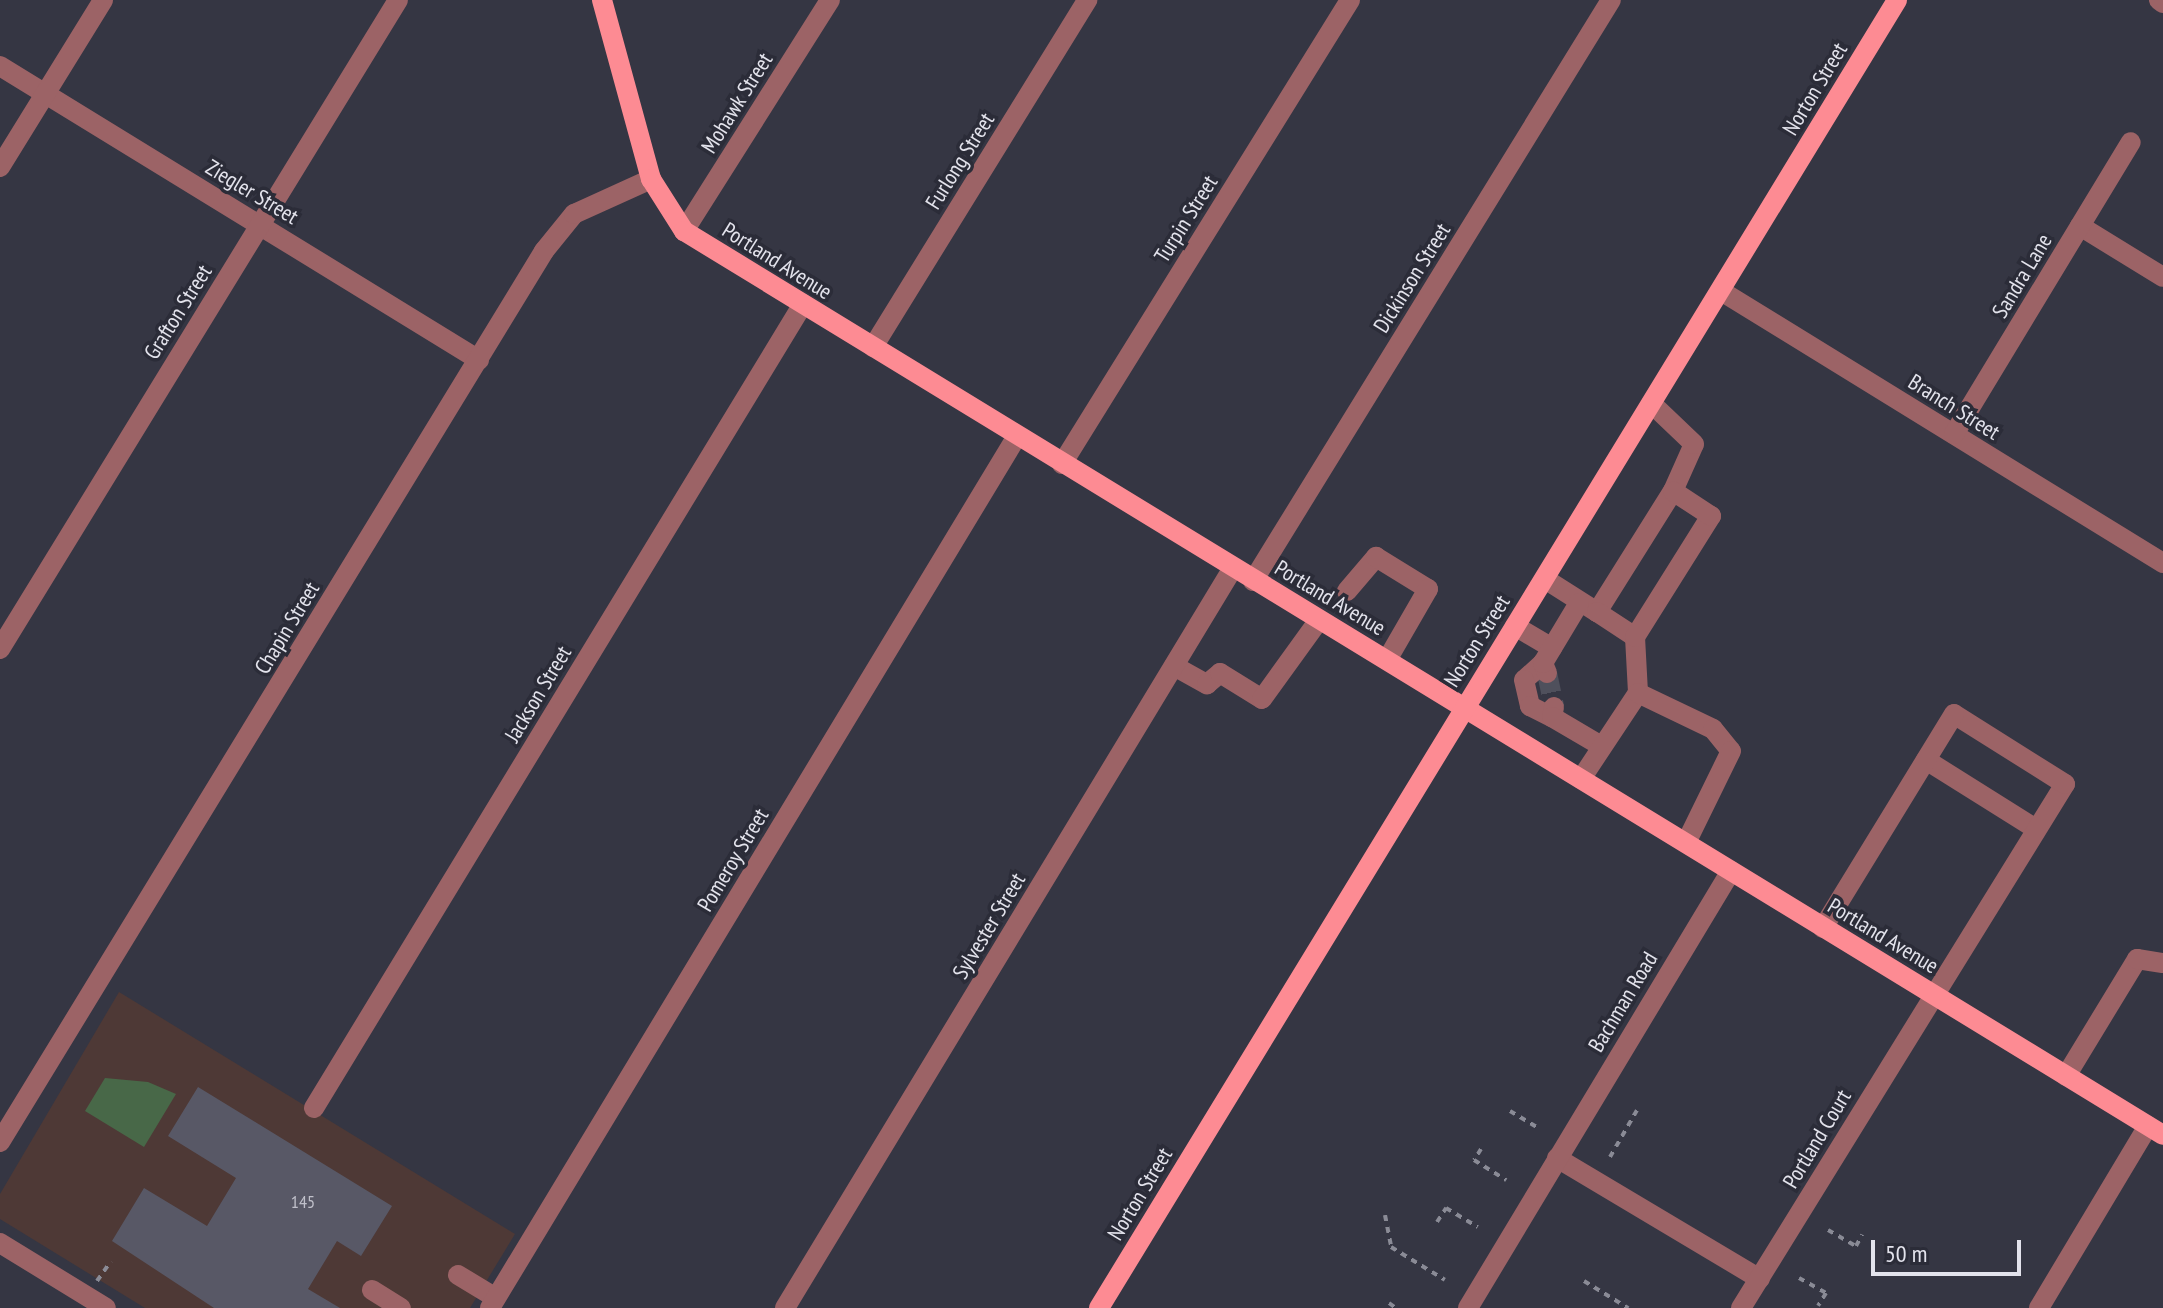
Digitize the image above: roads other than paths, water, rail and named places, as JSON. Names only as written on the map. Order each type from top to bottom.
[{"type":"main road","name":"Portland Avenue","points":[[602,0],[651,179],[684,231],[2156,1131]]},
{"type":"main road","name":"Norton Street","points":[[1099,1308],[1897,0]]},
{"type":"street","points":[[0,167],[103,0]]},
{"type":"street","name":"Grafton Street","points":[[0,649],[398,0]]},
{"type":"street","name":"Mohawk Street","points":[[684,231],[830,0]]},
{"type":"street","name":"Furlong Street","points":[[873,347],[1087,0]]},
{"type":"street","name":"Turpin Street","points":[[1062,464],[1350,0]]},
{"type":"street","name":"Dickinson Street","points":[[1253,581],[1611,0]]},
{"type":"street","name":"Ziegler Street","points":[[0,66],[479,360]]},
{"type":"street","name":"Sandra Lane","points":[[1954,434],[2131,142]]},
{"type":"street","name":"Chapin Street","points":[[0,1142],[479,360],[574,214],[651,179]]},
{"type":"street","points":[[2080,226],[2163,277]]},
{"type":"street","name":"Branch Street","points":[[1721,291],[2163,563]]},
{"type":"street","name":"Jackson Street","points":[[314,1108],[803,304]]},
{"type":"street","points":[[1598,744],[1553,712],[1530,706],[1524,680],[1547,661],[1673,491],[1694,444],[1651,403]]},
{"type":"street","name":"Pomeroy Street","points":[[493,1303],[1017,436]]},
{"type":"street","points":[[1581,779],[1598,744],[1638,693],[1635,637],[1711,516],[1673,491]]},
{"type":"street","points":[[1347,591],[1376,557],[1428,589],[1387,660]]},
{"type":"street","name":"Sylvester Street","points":[[785,1308],[1233,568]]},
{"type":"street","points":[[1545,579],[1635,637]]},
{"type":"street","points":[[1174,666],[1207,684],[1220,673],[1262,699],[1319,620]]},
{"type":"street","points":[[1515,626],[1547,661]]},
{"type":"street","points":[[1638,693],[1649,692],[1727,739],[1731,751],[1686,843]]},
{"type":"street","name":"Portland Court","points":[[1741,1308],[2065,784],[1954,714],[1926,760]]},
{"type":"street","points":[[1823,928],[1926,760],[2036,829]]},
{"type":"street","name":"Bachman Road","points":[[1557,1158],[1731,871]]},
{"type":"street","points":[[2066,1076],[2137,959],[2163,963]]},
{"type":"street","points":[[2039,1308],[2156,1131]]},
{"type":"street","points":[[1468,1308],[1557,1158],[1760,1279]]},
{"type":"street","points":[[0,1243],[106,1308]]},
{"type":"street","points":[[458,1275],[493,1303]]},
{"type":"street","points":[[372,1290],[401,1308]]},
{"type":"tunnel","points":[[1547,673],[1554,707]]}]
